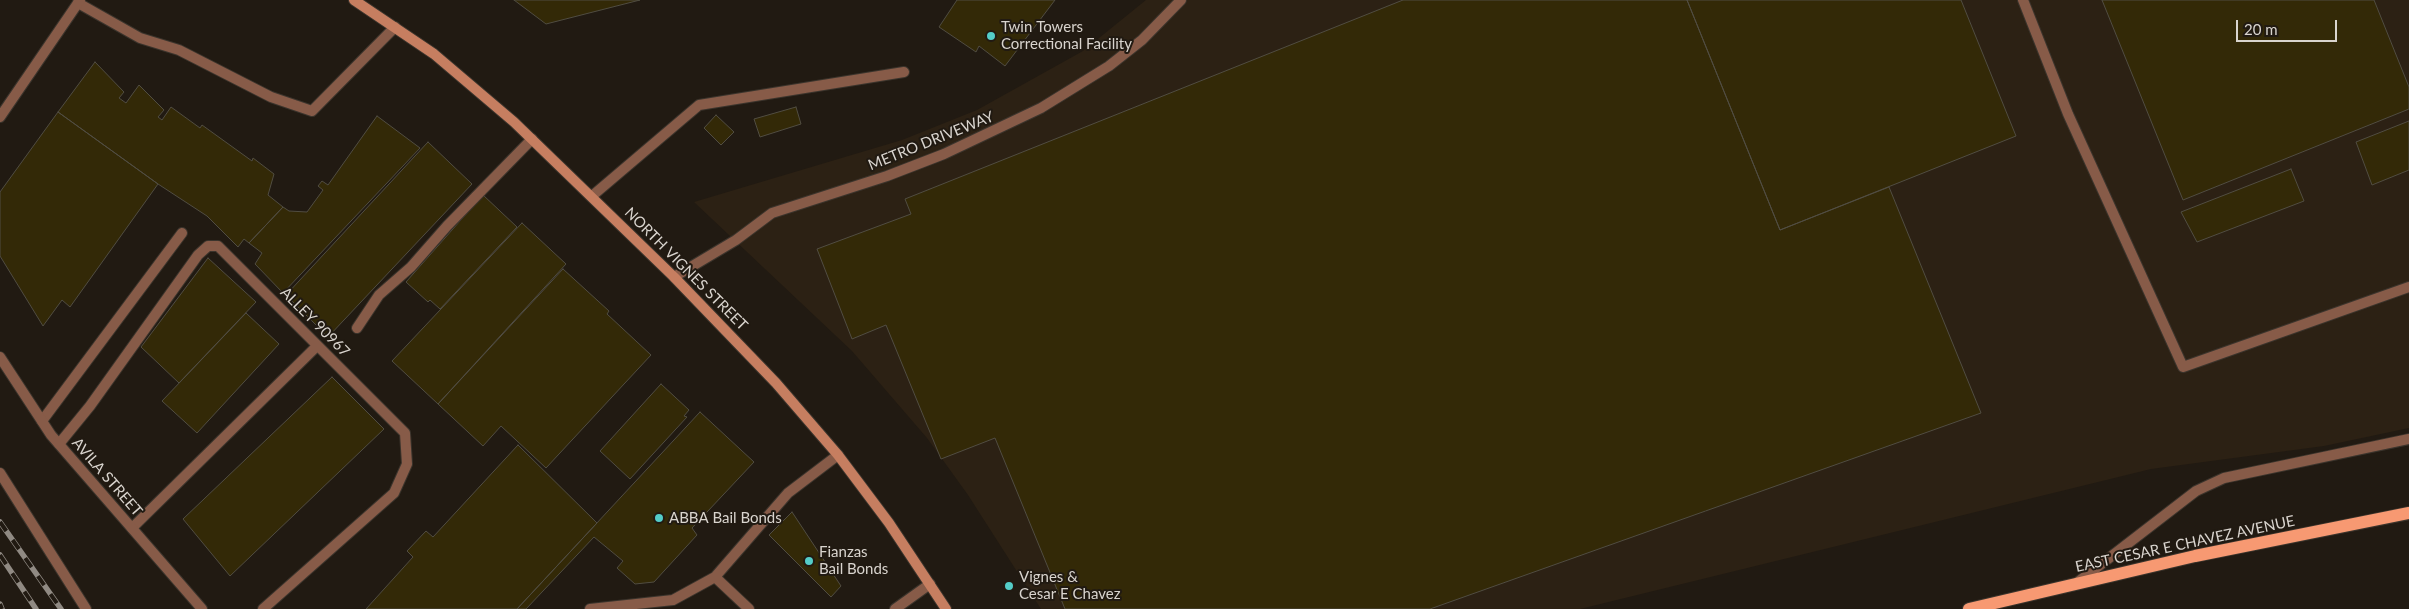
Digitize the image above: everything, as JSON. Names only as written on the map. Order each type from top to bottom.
[{"type":"main road","name":"NORTH VIGNES STREET","points":[[354,0],[434,54],[532,139],[674,277],[776,383],[838,455],[889,523],[946,609]]},
{"type":"main road","name":"EAST CESAR E CHAVEZ AVENUE","points":[[1969,609],[2195,556],[2409,513]]},
{"type":"street","name":"METRO DRIVEWAY","points":[[674,277],[736,240],[772,213],[887,176],[944,154],[1041,108],[1109,66],[1142,40],[1181,0]]},
{"type":"street","points":[[2023,0],[2068,114],[2183,367],[2409,287]]},
{"type":"street","points":[[0,118],[79,1],[140,38],[179,50],[271,97],[312,111],[396,27]]},
{"type":"street","points":[[592,196],[699,105],[904,72]]},
{"type":"street","points":[[357,328],[379,295],[411,267],[447,226],[532,139]]},
{"type":"street","points":[[42,421],[182,233]]},
{"type":"street","name":"ALLEY 90967","points":[[59,444],[90,406],[198,255],[208,246],[218,246],[404,433],[407,464],[394,493],[263,609]]},
{"type":"street","points":[[132,528],[317,346]]},
{"type":"street","name":"AVILA STREET","points":[[0,357],[59,444],[202,609]]},
{"type":"street","points":[[2074,585],[2196,491],[2224,478],[2409,439]]},
{"type":"street","points":[[591,608],[673,600],[715,577],[788,493],[838,455]]},
{"type":"street","points":[[0,473],[86,609]]},
{"type":"street","points":[[715,577],[749,609]]},
{"type":"street","points":[[895,609],[930,584]]},
{"type":"shaded area","points":[[1146,0],[2409,0],[2409,428],[2324,446],[2151,469],[1580,609],[1041,609],[968,495],[927,438],[852,351],[694,202],[902,140],[977,110],[1083,51]]},
{"type":"building","points":[[514,0],[640,0],[546,24]]},
{"type":"building","name":"Twin Towers Correctional Facility","points":[[957,0],[1055,0],[1005,66],[979,46],[976,52],[939,27]]},
{"type":"building","points":[[1403,0],[1687,0],[1780,230],[1889,187],[1981,413],[1430,609],[1065,609],[995,438],[941,459],[886,325],[852,339],[817,249],[911,214],[905,199]]},
{"type":"building","points":[[1687,0],[1961,0],[2016,136],[1780,230]]},
{"type":"building","points":[[2102,0],[2374,0],[2409,87],[2409,109],[2183,200]]},
{"type":"building","points":[[95,62],[124,92],[119,98],[126,103],[139,85],[164,110],[158,117],[162,120],[171,107],[200,128],[202,125],[252,161],[253,158],[274,174],[268,195],[283,207],[249,243],[244,239],[238,247],[207,216],[158,184],[58,112]]},
{"type":"building","points":[[796,107],[801,124],[760,137],[754,119]]},
{"type":"building","points":[[58,112],[158,184],[70,307],[62,300],[43,326],[0,256],[0,192]]},
{"type":"building","points":[[716,115],[734,132],[721,145],[704,128]]},
{"type":"building","points":[[377,116],[420,148],[283,293],[255,264],[262,253],[249,243],[283,207],[289,211],[307,212],[323,190],[318,186],[322,181],[328,185]]},
{"type":"building","points":[[2409,121],[2409,170],[2372,185],[2356,142]]},
{"type":"building","points":[[428,142],[472,184],[328,337],[286,295]]},
{"type":"building","points":[[2291,169],[2304,201],[2197,242],[2181,212]]},
{"type":"building","points":[[483,195],[517,227],[440,309],[430,300],[428,302],[406,282]]},
{"type":"building","points":[[522,223],[566,264],[438,404],[392,361]]},
{"type":"building","points":[[208,258],[256,302],[179,383],[141,347]]},
{"type":"building","points":[[563,269],[609,311],[607,314],[651,355],[546,468],[501,426],[483,446],[438,404]]},
{"type":"building","points":[[246,313],[279,344],[197,433],[162,401]]},
{"type":"building","points":[[332,377],[384,429],[230,576],[183,519]]},
{"type":"building","points":[[661,384],[689,410],[684,416],[687,417],[630,479],[600,451]]},
{"type":"building","points":[[700,412],[754,462],[692,528],[697,535],[654,582],[635,584],[617,568],[623,561],[594,537],[526,609],[517,609]]},
{"type":"building","points":[[518,445],[597,523],[517,609],[366,609],[413,557],[407,551],[426,531],[433,537]]},
{"type":"building","name":"Fianzas Bail Bonds","points":[[792,512],[841,586],[831,597],[769,535]]},
{"type":"railway","points":[[0,522],[61,609]]},
{"type":"railway","points":[[0,555],[36,609]]},
{"type":"railway","points":[[0,604],[2,609]]},
{"type":"place","name":"Twin Towers Correctional Facility","points":[[991,36]]},
{"type":"place","name":"ABBA Bail Bonds","points":[[659,518]]},
{"type":"place","name":"Fianzas Bail Bonds","points":[[809,561]]},
{"type":"place","name":"Vignes & Cesar E Chavez","points":[[1009,586]]}]
